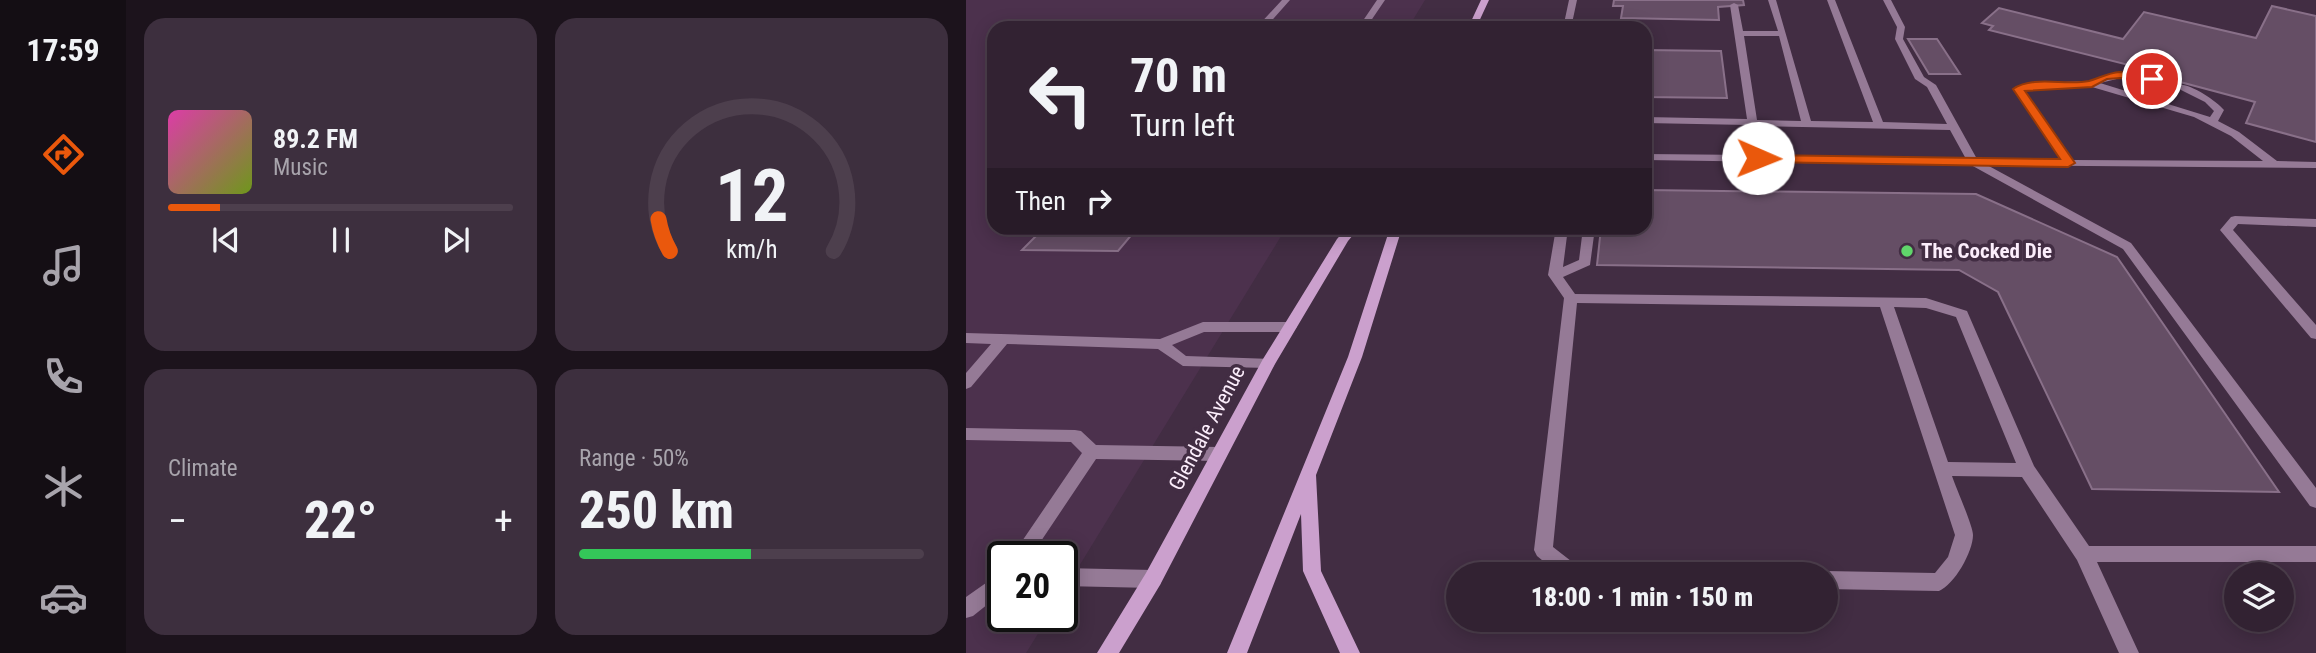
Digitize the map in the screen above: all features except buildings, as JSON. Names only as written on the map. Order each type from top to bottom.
[{"type":"main road","points":[[1475,21],[1485,0]]},
{"type":"main road","name":"Glendale Avenue","points":[[1107,653],[1153,579],[1268,363],[1347,235]]},
{"type":"main road","points":[[1237,653],[1355,357],[1394,235]]},
{"type":"main road","points":[[1308,470],[1312,571],[1350,653]]},
{"type":"lane","points":[[1266,21],[1286,0]]},
{"type":"lane","points":[[1367,21],[1381,0]]},
{"type":"lane","points":[[1568,21],[1573,0]]},
{"type":"lane","points":[[1772,0],[1807,123]]},
{"type":"lane","points":[[1831,0],[1879,125]]},
{"type":"lane","points":[[1887,0],[1901,27],[1899,39],[1920,79],[1931,85],[1973,162],[2127,246],[2316,502]]},
{"type":"lane","points":[[1734,5],[1758,158]]},
{"type":"lane","points":[[1739,33],[1783,34]]},
{"type":"lane","points":[[2092,84],[2105,76],[2152,79]]},
{"type":"lane","points":[[2068,163],[2018,89],[2092,84],[2212,122],[2235,134],[2275,165]]},
{"type":"lane","points":[[2178,86],[2208,100],[2219,110],[2212,122]]},
{"type":"lane","points":[[1652,120],[1954,127]]},
{"type":"lane","points":[[1652,157],[2316,165]]},
{"type":"lane","points":[[2316,223],[2235,220],[2226,230],[2316,334]]},
{"type":"lane","points":[[1558,562],[1543,550],[1572,298],[1555,275],[1561,235]]},
{"type":"lane","points":[[1555,275],[1585,262],[1588,235]]},
{"type":"lane","points":[[1572,298],[1926,303],[1962,314],[2027,470],[2084,554],[2129,653]]},
{"type":"lane","points":[[1838,580],[1939,582],[1956,561],[1964,536],[1885,302]]},
{"type":"lane","points":[[966,338],[1161,344],[1203,327],[1290,327]]},
{"type":"lane","points":[[966,383],[1004,338]]},
{"type":"lane","points":[[1161,344],[1183,361],[1268,363]]},
{"type":"lane","points":[[966,434],[1076,436],[1092,452],[1219,454]]},
{"type":"lane","points":[[1031,541],[1092,452]]},
{"type":"lane","points":[[1941,469],[2027,470]]},
{"type":"lane","points":[[2084,554],[2316,554]]},
{"type":"lane","points":[[1078,577],[1153,579]]},
{"type":"lane","points":[[966,608],[987,592]]},
{"type":"shaded area","points":[[966,0],[1425,0],[1412,21],[987,21],[987,235],[1282,235],[1078,568],[1078,541],[987,541],[987,632],[1039,632],[1026,653],[966,653]]},
{"type":"place","name":"The Cocked Die","points":[[1907,251]]},
{"type":"route","points":[[1758,158],[2068,163],[2018,89],[2092,84],[2105,76],[2139,75],[2152,79]]}]
